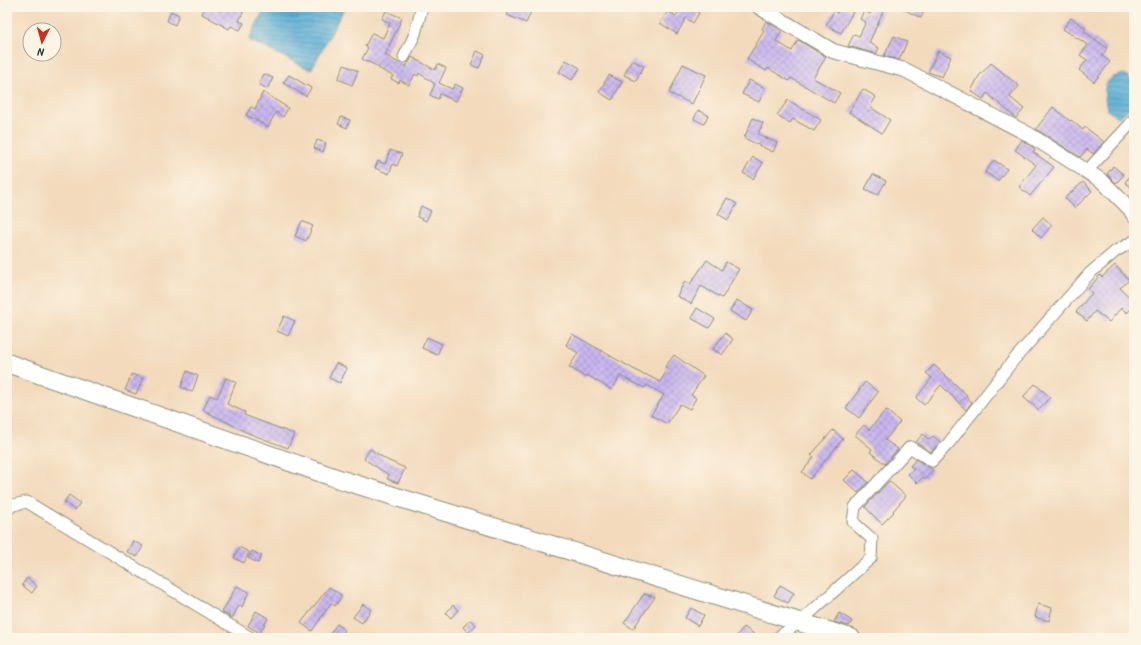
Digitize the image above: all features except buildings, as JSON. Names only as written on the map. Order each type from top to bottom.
[{"type":"main road","points":[[7,363],[339,479],[789,630],[851,638]]},
{"type":"main road","points":[[7,375],[335,489],[814,638]]},
{"type":"street","points":[[404,57],[415,34],[422,7]]},
{"type":"street","points":[[759,7],[833,51],[905,70],[1028,134],[1102,181],[1130,209],[1134,216]]},
{"type":"street","points":[[1086,172],[1134,120]]},
{"type":"street","points":[[789,630],[871,558],[872,539],[853,522],[855,507],[910,447],[932,461],[948,444],[1012,362],[1090,273],[1116,251],[1134,241]]},
{"type":"street","points":[[7,510],[13,505],[27,502],[251,638]]},
{"type":"water","points":[[265,7],[340,7],[344,9],[311,70],[249,40]]},
{"type":"water","points":[[1125,74],[1134,83],[1134,94],[1130,107],[1118,117],[1107,110],[1105,91],[1108,81],[1112,78]]}]
